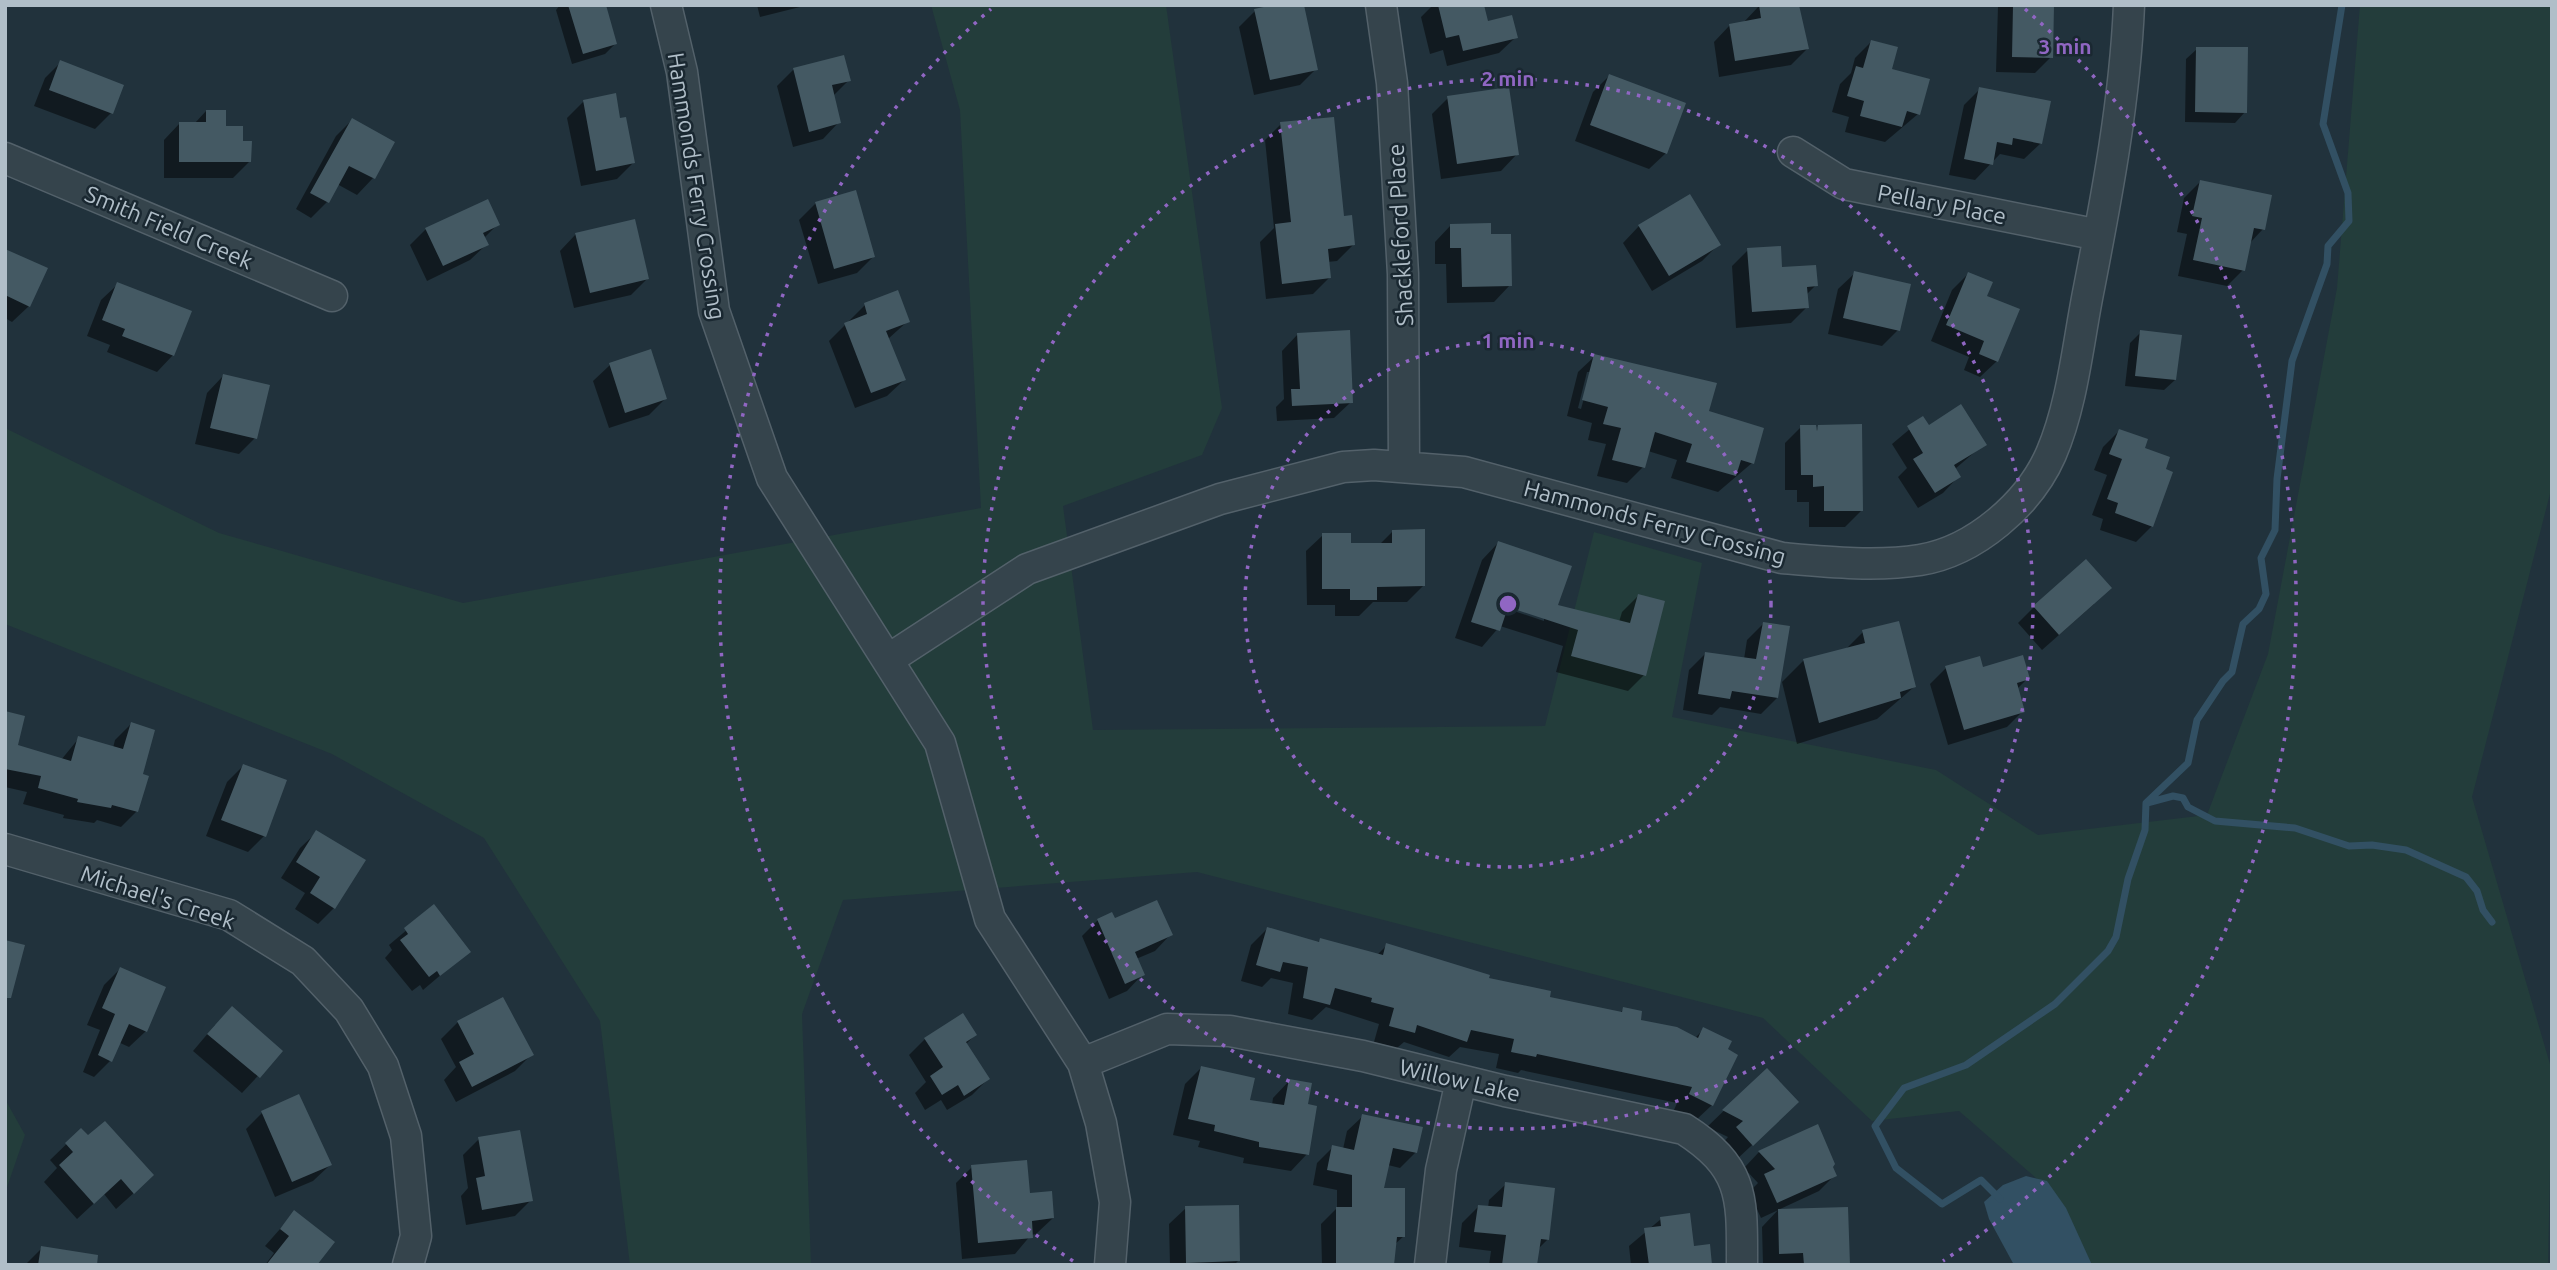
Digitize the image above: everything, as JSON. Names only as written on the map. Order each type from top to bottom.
[{"type":"street","name":"Hammonds Ferry Crossing","points":[[666,5],[682,72],[713,311],[772,478],[940,743],[990,919],[1083,1063],[1101,1123],[1115,1202],[1111,1265]]},
{"type":"street","name":"Shackleford Place","points":[[1381,5],[1392,83],[1403,274],[1404,466]]},
{"type":"street","name":"Hammonds Ferry Crossing","points":[[889,659],[1027,569],[1220,499],[1303,475],[1343,467],[1404,466],[1464,472],[1782,558],[1823,562],[1896,562],[1921,560],[1945,553],[2004,518],[2036,481],[2051,453],[2072,372],[2099,235],[2124,79],[2129,5]]},
{"type":"street","name":"Pellary Place","points":[[1793,152],[1844,184],[2099,235]]},
{"type":"street","name":"Smith Field Creek","points":[[5,158],[332,296]]},
{"type":"street","name":"Michael's Creek","points":[[5,849],[229,915],[303,961],[349,1010],[383,1066],[406,1136],[416,1236],[408,1265]]},
{"type":"street","name":"Willow Lake","points":[[1083,1063],[1167,1030],[1230,1031],[1363,1056],[1461,1081],[1684,1129],[1709,1145],[1734,1177],[1742,1206],[1742,1265]]},
{"type":"street","points":[[1430,1265],[1441,1170],[1461,1081]]},
{"type":"green space","points":[[931,5],[1166,5],[1222,408],[1202,455],[1063,506],[1093,730],[1545,726],[1594,532],[1702,563],[1672,717],[1936,770],[2038,835],[2207,815],[2268,654],[2337,288],[2360,5],[2552,5],[2552,486],[2472,797],[2552,1071],[2548,1265],[2083,1265],[2051,1191],[1959,1111],[1872,1121],[1763,1018],[1197,872],[843,900],[802,1014],[811,1265],[630,1265],[600,1021],[484,838],[332,754],[5,624],[5,428],[219,533],[463,603],[981,508],[960,110]]},
{"type":"green space","points":[[5,1099],[25,1135],[5,1193]]},
{"type":"water","points":[[2026,1176],[2047,1181],[2066,1208],[2092,1265],[2014,1265],[1989,1219],[1984,1202],[2003,1185]]},
{"type":"building","points":[[568,5],[606,5],[617,44],[583,54]]},
{"type":"building","points":[[1273,5],[1304,5],[1318,70],[1270,80],[1254,9]]},
{"type":"building","points":[[1438,5],[1484,5],[1488,21],[1512,15],[1518,38],[1463,51],[1459,35],[1446,38]]},
{"type":"building","points":[[1759,5],[1799,5],[1809,49],[1735,61],[1729,24],[1761,18]]},
{"type":"building","points":[[2013,5],[2054,5],[2053,58],[2012,57]]},
{"type":"building","points":[[1871,40],[1898,47],[1892,69],[1930,79],[1920,115],[1907,111],[1902,127],[1860,116],[1864,101],[1847,96],[1856,66],[1863,68]]},
{"type":"building","points":[[2196,47],[2248,47],[2247,113],[2195,112]]},
{"type":"building","points":[[844,55],[851,81],[832,85],[841,123],[809,132],[793,68]]},
{"type":"building","points":[[60,60],[124,85],[113,114],[49,90]]},
{"type":"building","points":[[1609,74],[1686,103],[1667,154],[1590,125]]},
{"type":"building","points":[[1509,87],[1519,155],[1457,164],[1447,96]]},
{"type":"building","points":[[1979,87],[2051,101],[2042,144],[2013,138],[2012,145],[1997,142],[1993,165],[1964,159]]},
{"type":"building","points":[[616,93],[620,118],[626,117],[635,163],[596,171],[583,100]]},
{"type":"building","points":[[206,110],[226,110],[226,126],[243,126],[243,141],[252,141],[251,162],[179,162],[179,122],[206,122]]},
{"type":"building","points":[[1334,117],[1344,216],[1352,215],[1355,245],[1328,249],[1331,278],[1282,284],[1275,224],[1291,222],[1280,122]]},
{"type":"building","points":[[352,118],[395,142],[375,179],[349,166],[329,203],[310,193]]},
{"type":"building","points":[[2200,180],[2272,195],[2265,230],[2254,228],[2245,271],[2193,260],[2202,218],[2192,216]]},
{"type":"building","points":[[856,190],[875,257],[834,269],[815,202]]},
{"type":"building","points":[[1690,194],[1721,245],[1669,276],[1638,225]]},
{"type":"building","points":[[488,199],[500,225],[483,233],[489,245],[443,266],[425,228]]},
{"type":"building","points":[[635,219],[649,279],[590,293],[575,233]]},
{"type":"building","points":[[1491,223],[1491,234],[1511,234],[1512,286],[1462,287],[1461,248],[1450,248],[1450,224]]},
{"type":"building","points":[[1781,246],[1782,267],[1816,265],[1818,286],[1807,287],[1809,308],[1752,312],[1747,248]]},
{"type":"building","points":[[5,249],[48,268],[30,307],[5,295]]},
{"type":"building","points":[[1854,271],[1911,284],[1900,331],[1843,318]]},
{"type":"building","points":[[1968,272],[1993,282],[1987,296],[2020,309],[1998,362],[1979,354],[1984,341],[1946,325]]},
{"type":"building","points":[[117,282],[192,311],[174,356],[122,336],[125,329],[102,320]]},
{"type":"building","points":[[898,290],[910,322],[886,331],[906,380],[871,393],[844,323],[867,314],[864,303]]},
{"type":"building","points":[[1350,330],[1353,403],[1292,406],[1291,389],[1300,389],[1297,333]]},
{"type":"building","points":[[2140,330],[2182,335],[2176,380],[2135,376]]},
{"type":"building","points":[[651,349],[667,399],[625,413],[609,363]]},
{"type":"building","points":[[1594,354],[1717,383],[1709,411],[1764,428],[1754,464],[1741,460],[1736,476],[1686,462],[1692,444],[1655,432],[1645,468],[1612,460],[1621,428],[1603,424],[1608,407],[1582,400]]},
{"type":"building","points":[[223,374],[270,385],[257,439],[210,428]]},
{"type":"building","points":[[1961,404],[1987,445],[1954,465],[1961,477],[1935,493],[1913,459],[1923,453],[1907,426],[1923,416],[1929,425]]},
{"type":"building","points":[[1862,424],[1863,511],[1824,511],[1824,486],[1813,487],[1813,475],[1801,475],[1800,425],[1816,425],[1817,431],[1818,425]]},
{"type":"building","points":[[2119,429],[2148,439],[2145,448],[2170,457],[2166,469],[2173,472],[2153,527],[2115,513],[2118,503],[2107,499],[2122,459],[2109,454]]},
{"type":"building","points":[[1425,529],[1425,586],[1377,587],[1377,600],[1350,600],[1350,589],[1322,589],[1322,533],[1351,533],[1351,543],[1392,543],[1392,530]]},
{"type":"building","points":[[1498,541],[1572,566],[1558,605],[1630,623],[1638,594],[1665,601],[1646,676],[1571,656],[1578,630],[1508,607],[1500,631],[1471,622]]},
{"type":"building","points":[[2086,559],[2112,588],[2059,635],[2033,606]]},
{"type":"building","points":[[1899,621],[1916,687],[1900,692],[1901,698],[1819,723],[1803,659],[1865,643],[1862,630]]},
{"type":"building","points":[[1763,622],[1790,626],[1778,698],[1732,691],[1730,699],[1698,694],[1705,652],[1756,659]]},
{"type":"building","points":[[2023,655],[2030,679],[2017,683],[2025,712],[1964,730],[1945,666],[1980,656],[1983,667]]},
{"type":"building","points":[[5,711],[25,716],[18,745],[71,761],[78,736],[123,749],[131,722],[155,730],[143,774],[149,776],[138,812],[112,805],[111,808],[77,802],[78,799],[38,788],[41,776],[5,769]]},
{"type":"building","points":[[243,764],[287,780],[266,837],[221,820]]},
{"type":"building","points":[[316,830],[366,860],[335,909],[310,893],[320,877],[296,862]]},
{"type":"building","points":[[1157,900],[1173,935],[1135,952],[1145,975],[1125,984],[1097,919],[1112,912],[1115,918]]},
{"type":"building","points":[[434,904],[471,952],[440,976],[437,971],[429,977],[400,940],[408,934],[404,928]]},
{"type":"building","points":[[1267,927],[1319,942],[1320,938],[1383,955],[1386,943],[1490,975],[1489,978],[1551,991],[1550,997],[1622,1012],[1623,1007],[1642,1011],[1641,1020],[1677,1027],[1698,1038],[1703,1027],[1732,1041],[1728,1049],[1738,1055],[1713,1106],[1689,1094],[1692,1087],[1537,1054],[1536,1057],[1511,1052],[1514,1039],[1471,1030],[1467,1042],[1417,1025],[1415,1033],[1389,1026],[1394,1008],[1371,1002],[1372,998],[1335,988],[1330,1005],[1303,998],[1308,967],[1283,962],[1280,972],[1256,965]]},
{"type":"building","points":[[5,940],[25,945],[11,998],[5,998]]},
{"type":"building","points":[[120,967],[166,987],[147,1032],[129,1024],[112,1062],[98,1055],[115,1014],[102,1008]]},
{"type":"building","points":[[503,997],[534,1055],[472,1087],[459,1062],[474,1054],[457,1021]]},
{"type":"building","points":[[232,1006],[283,1051],[260,1078],[207,1034]]},
{"type":"building","points":[[963,1013],[977,1035],[966,1042],[990,1079],[964,1096],[958,1085],[942,1095],[930,1076],[943,1067],[924,1038]]},
{"type":"building","points":[[1201,1066],[1255,1078],[1250,1100],[1284,1105],[1289,1079],[1312,1083],[1308,1104],[1317,1106],[1309,1155],[1259,1147],[1259,1142],[1214,1131],[1215,1125],[1188,1119]]},
{"type":"building","points":[[1767,1068],[1799,1102],[1753,1146],[1736,1127],[1743,1121],[1722,1110]]},
{"type":"building","points":[[299,1094],[332,1165],[292,1182],[261,1111]]},
{"type":"building","points":[[1362,1114],[1423,1127],[1417,1153],[1393,1148],[1384,1188],[1405,1188],[1405,1237],[1397,1237],[1394,1265],[1336,1265],[1336,1207],[1352,1207],[1352,1175],[1327,1170],[1332,1145],[1354,1150]]},
{"type":"building","points":[[105,1121],[154,1175],[134,1194],[121,1179],[94,1204],[59,1165],[73,1152],[65,1143],[81,1128],[88,1135]]},
{"type":"building","points":[[1818,1124],[1835,1164],[1833,1167],[1837,1176],[1777,1203],[1764,1174],[1775,1169],[1758,1151]]},
{"type":"building","points":[[520,1130],[533,1201],[482,1210],[476,1178],[485,1176],[478,1137]]},
{"type":"building","points":[[1027,1160],[1030,1193],[1052,1191],[1054,1218],[1032,1221],[1033,1238],[978,1243],[971,1165]]},
{"type":"building","points":[[1505,1182],[1555,1188],[1549,1240],[1541,1239],[1537,1265],[1502,1265],[1506,1235],[1474,1232],[1478,1205],[1502,1207]]},
{"type":"building","points":[[1239,1205],[1240,1261],[1186,1263],[1185,1206]]},
{"type":"building","points":[[1848,1207],[1850,1265],[1804,1265],[1803,1253],[1779,1254],[1778,1209]]},
{"type":"building","points":[[294,1210],[335,1242],[317,1265],[266,1265],[289,1236],[280,1229]]},
{"type":"building","points":[[1690,1213],[1694,1246],[1710,1244],[1712,1265],[1649,1265],[1644,1228],[1661,1226],[1660,1217]]},
{"type":"building","points":[[41,1246],[98,1255],[97,1265],[38,1265]]},
{"type":"waterway","points":[[2000,1199],[1981,1180],[1942,1204],[1896,1168],[1875,1126],[1904,1088],[1966,1065],[2055,1004],[2108,951],[2116,937],[2128,879],[2145,830],[2146,803],[2188,763],[2197,720],[2232,672],[2243,624],[2259,609],[2266,594],[2261,558],[2275,530],[2277,479],[2292,361],[2327,264],[2328,246],[2349,221],[2348,193],[2323,124],[2342,5]]},
{"type":"waterway","points":[[2147,803],[2173,796],[2183,798],[2188,807],[2215,821],[2295,828],[2349,846],[2372,845],[2406,850],[2466,877],[2477,891],[2483,910],[2492,922]]}]
